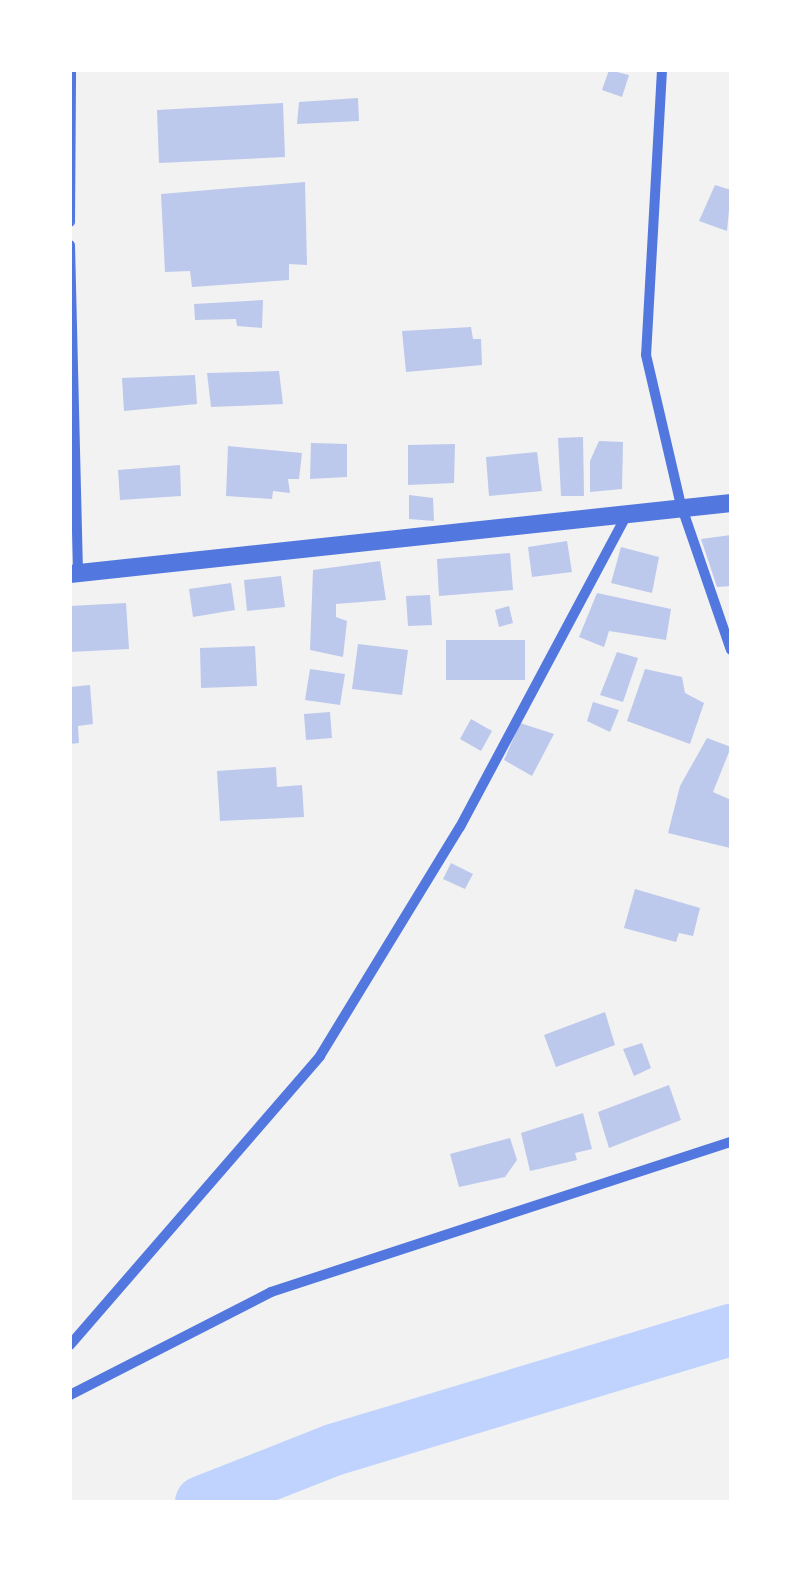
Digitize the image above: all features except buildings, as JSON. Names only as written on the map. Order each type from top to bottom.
[{"type":"street","points":[[70,222],[71,70]]},
{"type":"street","points":[[662,70],[646,355],[681,505],[731,650]]},
{"type":"street","points":[[70,245],[74,573],[681,505],[731,503]]},
{"type":"street","points":[[70,1345],[320,1056],[460,827],[628,511]]},
{"type":"street","points":[[70,1396],[271,1292],[731,1142]]},
{"type":"waterway","points":[[201,1502],[333,1450],[731,1330]]}]
